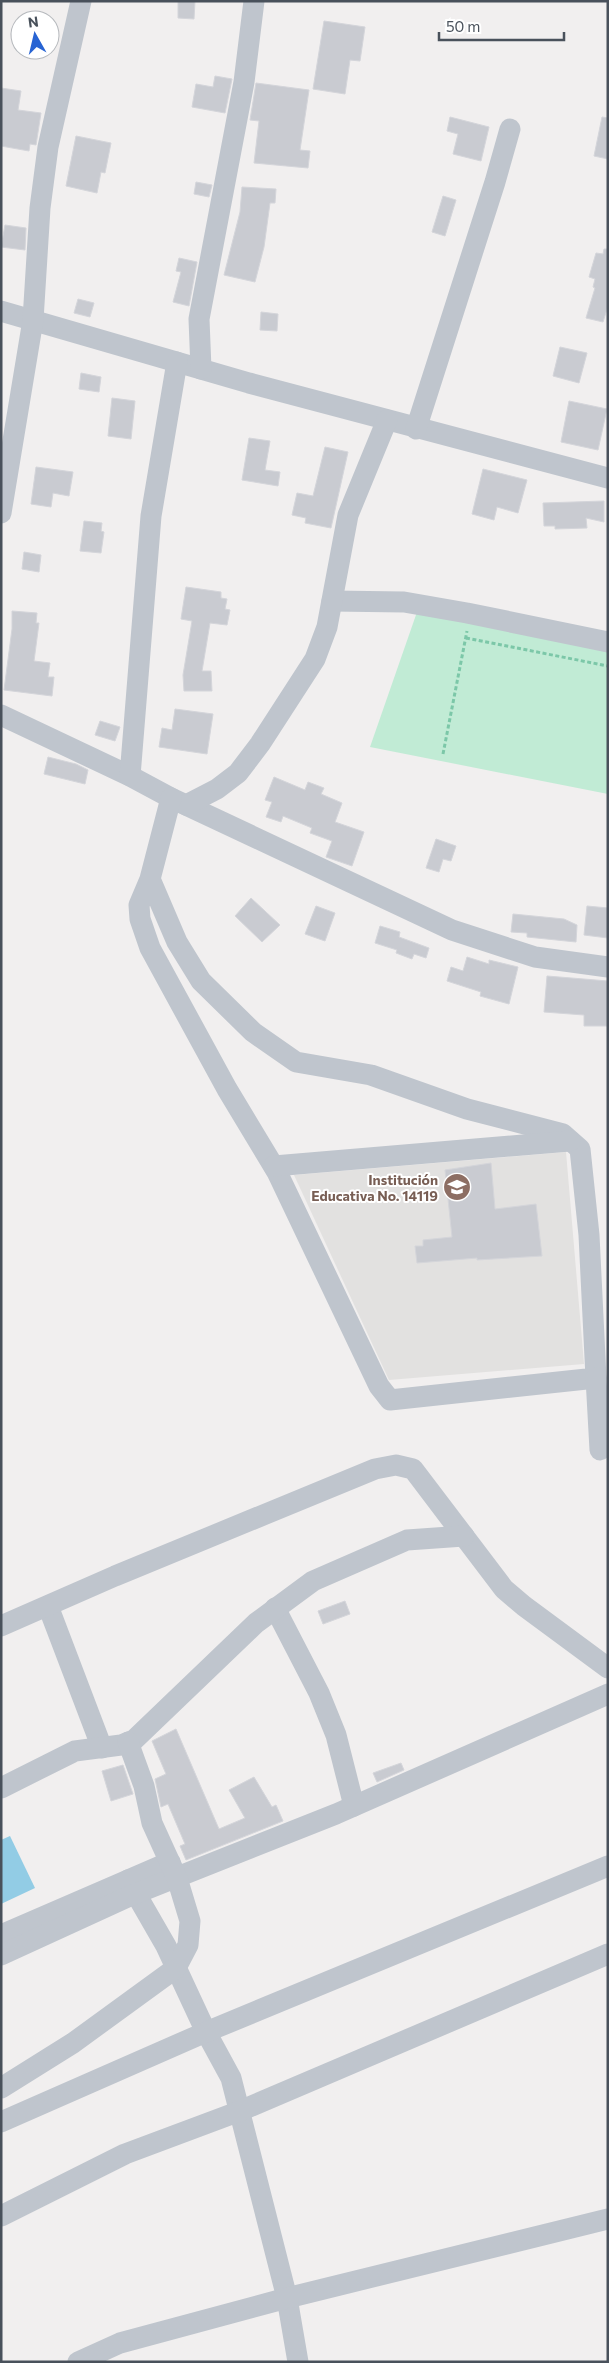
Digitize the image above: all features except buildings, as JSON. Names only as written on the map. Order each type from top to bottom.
[{"type":"street","points":[[1,513],[33,320],[40,208],[48,147],[81,1]]},
{"type":"street","points":[[201,369],[200,319],[244,82],[254,1]]},
{"type":"street","points":[[416,428],[495,182],[510,129]]},
{"type":"street","points":[[1,311],[201,369],[608,478]]},
{"type":"street","points":[[130,776],[151,516],[177,362]]},
{"type":"street","points":[[179,802],[217,789],[238,773],[260,744],[315,658],[327,627],[348,516],[387,420]]},
{"type":"street","points":[[332,601],[404,602],[608,642]]},
{"type":"street","points":[[1,715],[130,776],[179,802],[452,930],[535,957],[608,967]]},
{"type":"street","points":[[179,802],[139,905],[140,919],[150,948],[227,1089],[274,1166],[379,1386],[390,1400],[596,1378]]},
{"type":"street","points":[[150,879],[177,942],[201,981],[253,1032],[296,1062],[371,1076],[467,1109],[563,1134],[580,1149],[599,1236],[596,1378],[600,1450]]},
{"type":"street","points":[[274,1166],[571,1141]]},
{"type":"street","points":[[1,1626],[375,1469],[396,1466],[413,1469],[504,1589],[608,1668]]},
{"type":"street","points":[[1,1788],[75,1751],[102,1748],[134,1740],[256,1623],[313,1581],[407,1540],[464,1536]]},
{"type":"street","points":[[48,1606],[102,1748]]},
{"type":"street","points":[[275,1608],[319,1694],[336,1735],[354,1806]]},
{"type":"street","points":[[1,1935],[174,1870],[354,1806],[608,1694]]},
{"type":"street","points":[[1,2088],[73,2043],[176,1968],[188,1945],[190,1921],[174,1870],[152,1823],[144,1786],[128,1742]]},
{"type":"street","points":[[1,2122],[206,2032],[608,1866]]},
{"type":"street","points":[[1,1955],[132,1887]]},
{"type":"street","points":[[132,1887],[176,1968],[206,2032],[231,2078],[287,2298],[298,2362]]},
{"type":"street","points":[[1,2216],[124,2154],[240,2111],[608,1954]]},
{"type":"street","points":[[85,2360],[120,2343],[287,2298],[608,2219]]},
{"type":"path","points":[[443,754],[471,614]]},
{"type":"path","points":[[466,638],[608,666]]},
{"type":"shaded area","points":[[566,1152],[584,1364],[389,1380],[294,1175]]},
{"type":"green space","points":[[417,612],[608,650],[608,794],[370,747]]},
{"type":"water","points":[[10,1836],[35,1888],[1,1904],[1,1840]]},
{"type":"place","name":"Institución Educativa No. 14119","points":[[457,1187]]}]
